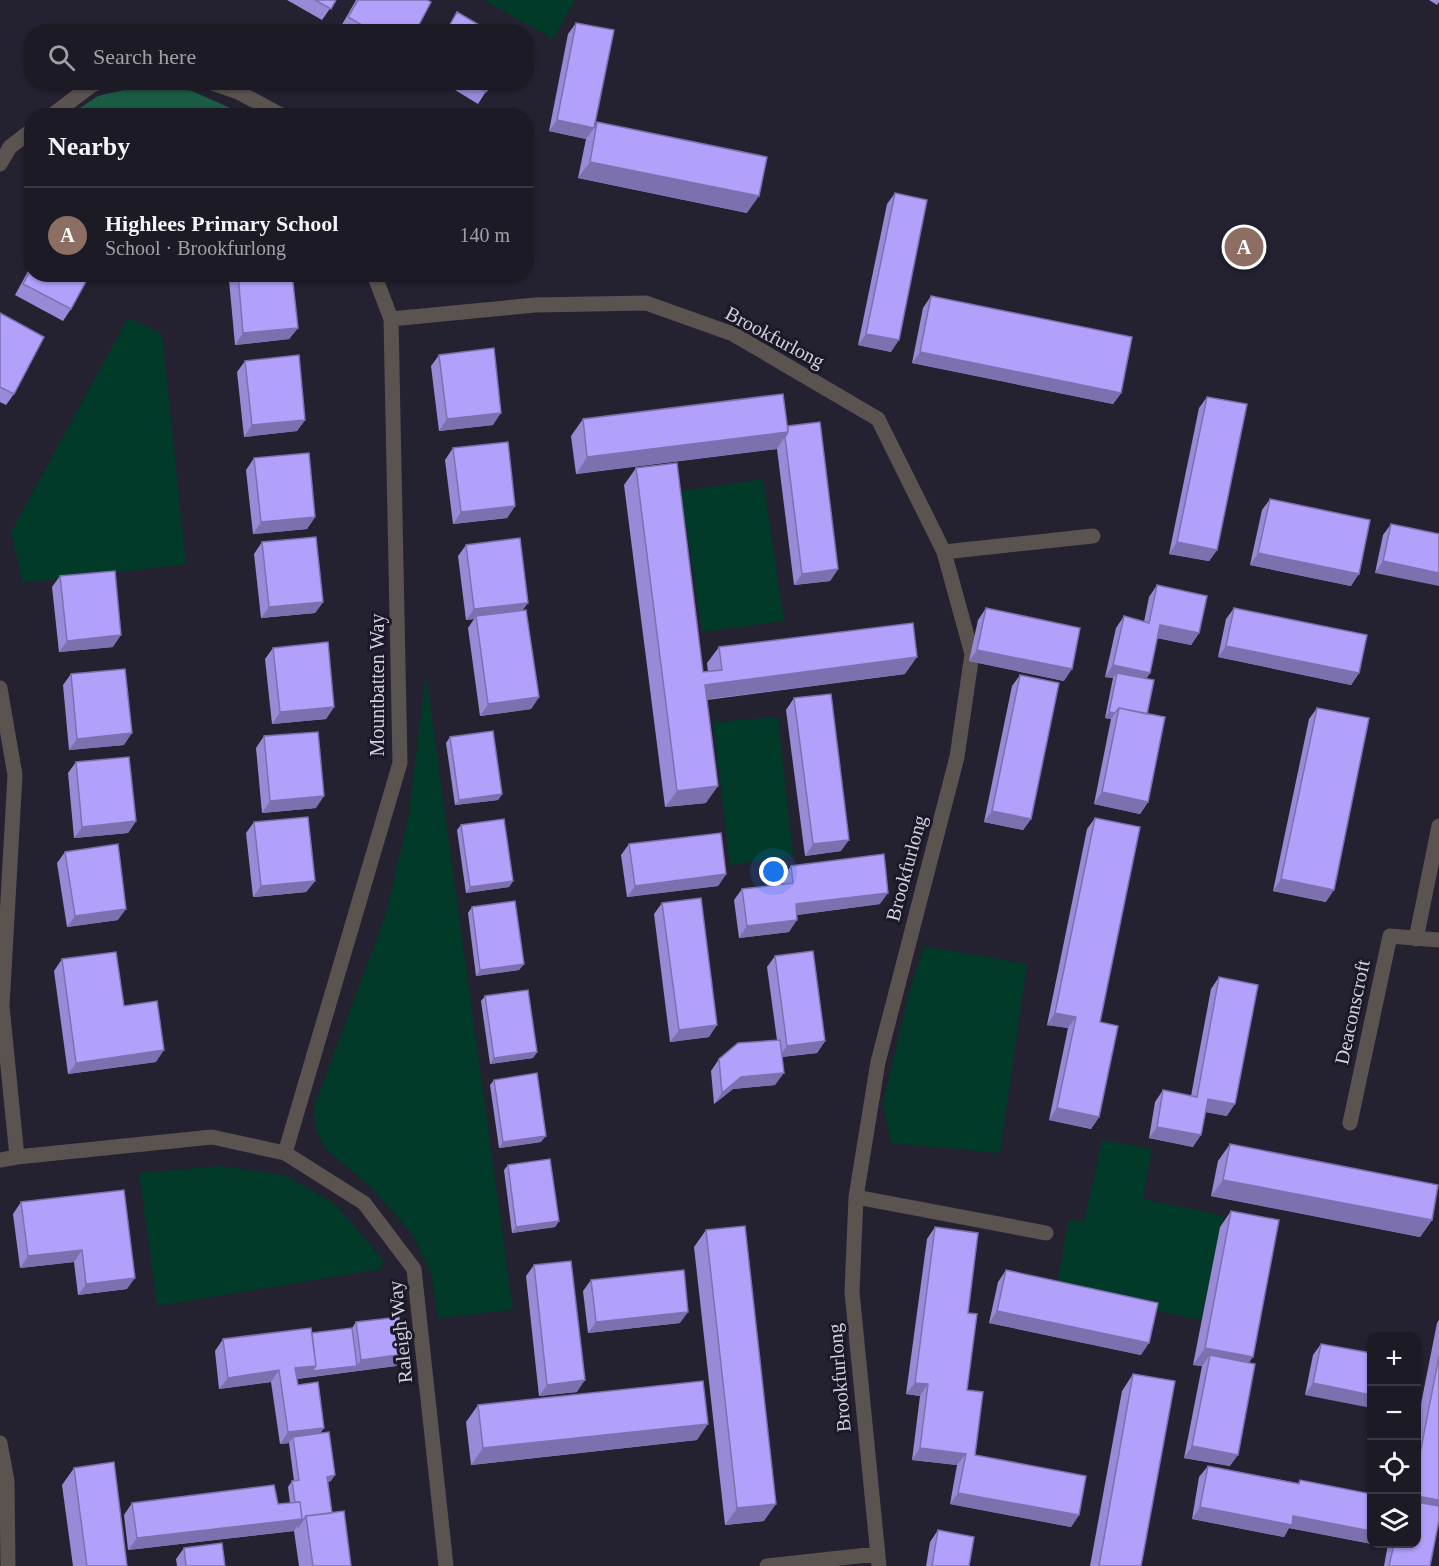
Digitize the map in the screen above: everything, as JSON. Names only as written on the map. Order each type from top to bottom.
[{"type":"street","points":[[62,108],[85,90]]},
{"type":"street","points":[[232,90],[268,108]]},
{"type":"street","points":[[0,165],[10,147],[24,136]]},
{"type":"street","name":"Mountbatten Way","points":[[285,1153],[400,763],[391,319],[377,282]]},
{"type":"street","name":"Brookfurlong","points":[[391,319],[535,305],[646,303],[733,334],[878,419],[944,552],[972,654],[957,757],[878,1062],[856,1197],[852,1292],[878,1560],[767,1566]]},
{"type":"street","points":[[944,552],[1093,536]]},
{"type":"street","points":[[0,687],[15,776],[2,1006],[17,1157]]},
{"type":"street","points":[[1416,939],[1439,825]]},
{"type":"street","name":"Deaconscroft","points":[[1350,1123],[1389,936],[1439,940]]},
{"type":"street","name":"Raleigh Way","points":[[0,1160],[212,1137],[285,1153],[364,1203],[414,1269],[446,1566]]},
{"type":"street","points":[[856,1197],[1046,1233]]},
{"type":"street","points":[[0,1443],[8,1482],[8,1566]]},
{"type":"green space","points":[[484,0],[575,0],[553,39],[534,28],[534,24],[526,24]]},
{"type":"green space","points":[[124,90],[186,90],[230,108],[80,108],[98,96]]},
{"type":"green space","points":[[128,318],[162,334],[186,564],[23,583],[11,532]]},
{"type":"green space","points":[[763,479],[784,621],[702,632],[681,491]]},
{"type":"green space","points":[[426,674],[513,1310],[438,1318],[431,1274],[412,1234],[371,1187],[326,1149],[316,1130],[314,1107],[385,917],[408,819]]},
{"type":"green space","points":[[778,717],[793,856],[730,865],[713,722]]},
{"type":"green space","points":[[924,946],[1027,964],[1000,1153],[891,1143],[883,1104],[908,996]]},
{"type":"green space","points":[[1102,1140],[1152,1149],[1143,1199],[1224,1216],[1201,1320],[1056,1289],[1069,1219],[1084,1222]]},
{"type":"green space","points":[[221,1166],[285,1175],[336,1205],[383,1260],[381,1269],[157,1306],[139,1173]]},
{"type":"building","points":[[315,0],[336,0],[331,9]]},
{"type":"building","points":[[358,0],[427,0],[431,2],[419,24],[360,24],[348,17]]},
{"type":"building","points":[[457,12],[477,24],[450,24]]},
{"type":"building","points":[[576,23],[614,30],[594,128],[557,120]]},
{"type":"building","points":[[597,122],[767,157],[759,196],[590,162]]},
{"type":"building","points":[[895,193],[927,200],[899,340],[866,334]]},
{"type":"building","points":[[24,282],[86,282],[71,309],[23,284]]},
{"type":"building","points":[[239,282],[293,282],[298,328],[243,333]]},
{"type":"building","points":[[931,296],[1132,337],[1121,393],[920,352]]},
{"type":"building","points":[[0,313],[44,337],[14,394],[0,387]]},
{"type":"building","points":[[494,348],[501,413],[447,419],[439,355]]},
{"type":"building","points":[[299,355],[305,420],[252,425],[245,361]]},
{"type":"building","points":[[783,394],[788,432],[587,457],[583,419]]},
{"type":"building","points":[[1207,397],[1247,404],[1217,550],[1177,542]]},
{"type":"building","points":[[820,422],[838,569],[802,574],[785,437],[788,426]]},
{"type":"building","points":[[508,442],[515,506],[461,512],[453,448]]},
{"type":"building","points":[[309,453],[315,517],[261,522],[254,458]]},
{"type":"building","points":[[677,463],[703,672],[722,670],[719,647],[913,623],[917,657],[705,685],[718,786],[677,791],[636,468]]},
{"type":"building","points":[[1270,499],[1370,520],[1359,574],[1258,553]]},
{"type":"building","points":[[1391,524],[1439,534],[1439,573],[1383,561]]},
{"type":"building","points":[[316,537],[323,602],[269,607],[262,542]]},
{"type":"building","points":[[520,538],[528,603],[474,609],[466,545]]},
{"type":"building","points":[[115,571],[121,635],[67,641],[60,576]]},
{"type":"building","points":[[1157,585],[1207,596],[1199,633],[1160,625],[1150,673],[1113,665],[1124,616],[1149,623]]},
{"type":"building","points":[[986,608],[1080,628],[1072,669],[977,650]]},
{"type":"building","points":[[1234,608],[1367,635],[1359,673],[1226,646]]},
{"type":"building","points":[[526,610],[539,697],[488,704],[476,616]]},
{"type":"building","points":[[328,642],[334,707],[280,712],[273,648]]},
{"type":"building","points":[[125,669],[132,733],[77,739],[71,674]]},
{"type":"building","points":[[1117,673],[1154,680],[1147,714],[1119,708],[1115,713],[1109,712]]},
{"type":"building","points":[[1020,675],[1059,683],[1031,819],[992,811]]},
{"type":"building","points":[[831,694],[849,840],[813,844],[794,698]]},
{"type":"building","points":[[1119,708],[1165,717],[1148,802],[1102,792]]},
{"type":"building","points":[[1317,708],[1369,718],[1334,890],[1281,879]]},
{"type":"building","points":[[493,731],[502,794],[459,800],[450,737]]},
{"type":"building","points":[[318,732],[324,796],[270,801],[264,736]]},
{"type":"building","points":[[129,757],[136,821],[82,827],[76,762]]},
{"type":"building","points":[[308,817],[315,881],[261,886],[254,822]]},
{"type":"building","points":[[1095,818],[1140,827],[1100,1022],[1118,1026],[1099,1117],[1057,1108],[1076,1017],[1055,1013]]},
{"type":"building","points":[[504,819],[513,881],[470,887],[461,825]]},
{"type":"building","points":[[721,833],[726,874],[635,886],[629,844]]},
{"type":"building","points":[[118,844],[126,909],[75,916],[65,852]]},
{"type":"building","points":[[884,854],[888,893],[796,904],[797,920],[747,926],[742,889],[793,883],[791,866]]},
{"type":"building","points":[[701,898],[717,1025],[679,1030],[662,903]]},
{"type":"building","points":[[515,901],[524,964],[480,970],[472,907]]},
{"type":"building","points":[[813,951],[825,1041],[787,1046],[775,956]]},
{"type":"building","points":[[116,952],[124,1006],[157,1001],[164,1050],[76,1063],[62,959]]},
{"type":"building","points":[[1219,977],[1258,985],[1235,1104],[1208,1099],[1201,1135],[1157,1127],[1163,1090],[1197,1097]]},
{"type":"building","points":[[528,990],[537,1052],[494,1058],[485,996]]},
{"type":"building","points":[[780,1040],[784,1073],[741,1077],[722,1093],[719,1059],[738,1043]]},
{"type":"building","points":[[537,1073],[546,1136],[503,1142],[494,1080]]},
{"type":"building","points":[[1230,1144],[1438,1185],[1432,1220],[1223,1180]]},
{"type":"building","points":[[550,1159],[559,1221],[516,1227],[508,1165]]},
{"type":"building","points":[[124,1190],[135,1278],[86,1284],[82,1250],[28,1256],[21,1202]]},
{"type":"building","points":[[1231,1211],[1279,1220],[1253,1357],[1205,1348]]},
{"type":"building","points":[[745,1226],[776,1504],[737,1508],[706,1230]]},
{"type":"building","points":[[935,1227],[978,1233],[968,1313],[977,1314],[967,1390],[983,1392],[975,1455],[1086,1476],[1079,1515],[958,1493],[966,1454],[920,1448],[928,1384],[915,1383]]},
{"type":"building","points":[[571,1261],[585,1380],[547,1385],[534,1265]]},
{"type":"building","points":[[684,1270],[688,1312],[596,1322],[591,1280]]},
{"type":"building","points":[[1006,1270],[1158,1303],[1149,1343],[997,1311]]},
{"type":"building","points":[[399,1317],[405,1354],[361,1360],[356,1322]]},
{"type":"building","points":[[311,1328],[316,1366],[295,1368],[298,1385],[318,1382],[324,1428],[288,1432],[279,1370],[228,1378],[223,1339]]},
{"type":"building","points":[[352,1328],[357,1366],[312,1371],[316,1366],[312,1333]]},
{"type":"building","points":[[1321,1344],[1367,1352],[1367,1394],[1313,1383]]},
{"type":"building","points":[[1210,1355],[1255,1364],[1238,1455],[1192,1446]]},
{"type":"building","points":[[1439,1356],[1439,1500],[1421,1497],[1421,1448]]},
{"type":"building","points":[[1133,1374],[1175,1381],[1141,1566],[1099,1566]]},
{"type":"building","points":[[703,1381],[708,1424],[483,1448],[478,1405]]},
{"type":"building","points":[[329,1432],[335,1475],[327,1477],[332,1513],[306,1516],[298,1527],[302,1519],[300,1502],[295,1502],[292,1481],[299,1480],[293,1437]]},
{"type":"building","points":[[114,1462],[127,1566],[87,1566],[74,1468]]},
{"type":"building","points":[[1208,1466],[1299,1484],[1300,1480],[1367,1493],[1367,1530],[1293,1516],[1292,1525],[1200,1507]]},
{"type":"building","points":[[274,1485],[278,1504],[300,1502],[302,1519],[137,1538],[132,1503]]},
{"type":"building","points":[[1421,1503],[1439,1506],[1439,1520],[1430,1566],[1389,1566],[1393,1548],[1421,1548]]},
{"type":"building","points":[[344,1511],[351,1566],[313,1566],[306,1516]]},
{"type":"building","points":[[938,1530],[974,1537],[969,1566],[932,1566]]},
{"type":"building","points":[[222,1543],[225,1566],[186,1566],[184,1548]]},
{"type":"place","name":"Highlees Primary School","points":[[1244,247]]}]
